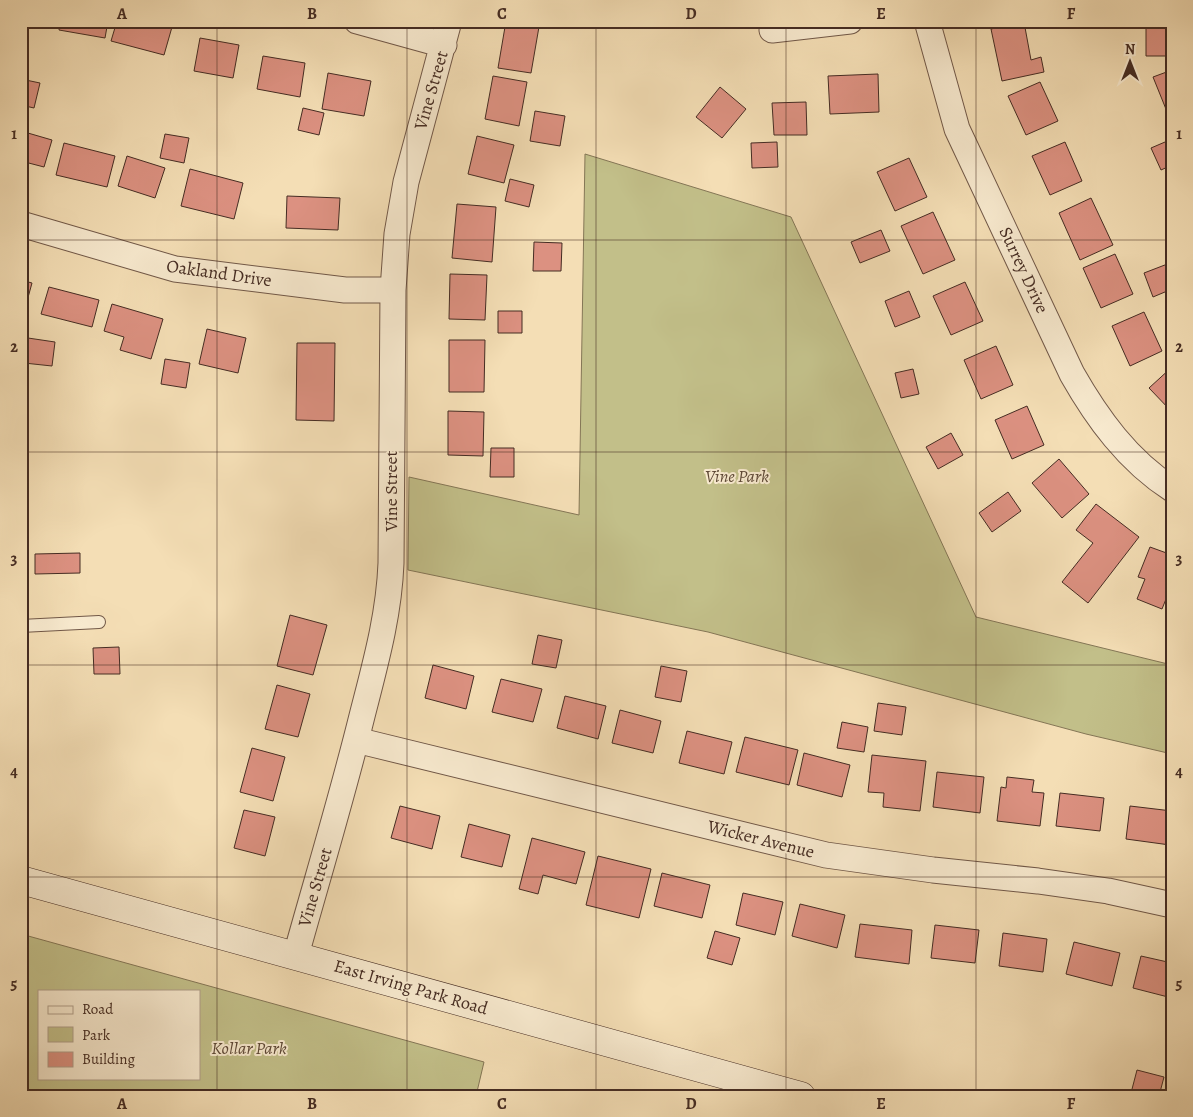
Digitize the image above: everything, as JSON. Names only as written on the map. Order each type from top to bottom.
[{"type":"main road","name":"East Irving Park Road","points":[[21,880],[801,1096]]},
{"type":"street","points":[[357,21],[447,33]]},
{"type":"street","points":[[772,30],[850,21]]},
{"type":"street","name":"Surrey Drive","points":[[927,21],[957,128],[1072,374],[1088,402],[1112,435],[1136,460],[1172,489]]},
{"type":"street","name":"Vine Street","points":[[296,955],[383,636],[390,585],[393,290],[397,234],[406,182],[447,33]]},
{"type":"street","name":"Oakland Drive","points":[[21,224],[175,269],[345,290],[393,290]]},
{"type":"street","name":"Wicker Avenue","points":[[356,740],[826,855],[1108,891],[1172,905]]},
{"type":"lane","points":[[21,626],[99,622]]},
{"type":"green space","name":"Vine Park","points":[[585,154],[791,217],[976,617],[1172,665],[1172,754],[1086,734],[708,632],[408,570],[409,477],[579,515]]},
{"type":"green space","name":"Kollar Park","points":[[21,934],[484,1062],[476,1096],[21,1096]]},
{"type":"building","points":[[60,21],[108,21],[105,38],[59,30]]},
{"type":"building","points":[[117,21],[150,21],[172,27],[164,55],[111,41]]},
{"type":"building","points":[[506,21],[540,21],[531,73],[498,68]]},
{"type":"building","points":[[1146,21],[1172,21],[1172,56],[1146,56]]},
{"type":"building","points":[[1024,22],[1031,60],[1041,57],[1044,72],[1002,81],[991,29]]},
{"type":"building","points":[[200,38],[239,45],[233,78],[194,71]]},
{"type":"building","points":[[263,56],[305,63],[300,97],[257,89]]},
{"type":"building","points":[[1172,70],[1172,124],[1153,77]]},
{"type":"building","points":[[328,73],[371,81],[364,116],[322,109]]},
{"type":"building","points":[[878,74],[879,112],[830,114],[828,76]]},
{"type":"building","points":[[493,76],[527,82],[519,126],[485,119]]},
{"type":"building","points":[[21,79],[40,83],[34,108],[21,105]]},
{"type":"building","points":[[1040,82],[1058,121],[1026,135],[1008,96]]},
{"type":"building","points":[[720,87],[746,109],[722,138],[696,117]]},
{"type":"building","points":[[806,102],[807,135],[774,135],[772,103]]},
{"type":"building","points":[[303,108],[324,113],[319,135],[298,130]]},
{"type":"building","points":[[535,111],[565,116],[560,146],[530,141]]},
{"type":"building","points":[[21,131],[52,140],[44,167],[21,161]]},
{"type":"building","points":[[165,134],[189,138],[184,163],[160,158]]},
{"type":"building","points":[[477,136],[514,145],[504,183],[468,174]]},
{"type":"building","points":[[1172,139],[1172,165],[1161,170],[1151,148]]},
{"type":"building","points":[[777,142],[778,167],[752,168],[751,143]]},
{"type":"building","points":[[1065,142],[1082,181],[1050,195],[1032,156]]},
{"type":"building","points":[[64,143],[115,156],[107,187],[56,175]]},
{"type":"building","points":[[127,156],[165,168],[155,198],[118,186]]},
{"type":"building","points":[[909,158],[927,197],[895,211],[877,172]]},
{"type":"building","points":[[190,169],[243,183],[234,219],[181,206]]},
{"type":"building","points":[[510,179],[534,185],[529,207],[505,201]]},
{"type":"building","points":[[287,196],[340,198],[338,230],[286,228]]},
{"type":"building","points":[[1091,198],[1113,245],[1080,260],[1059,213]]},
{"type":"building","points":[[457,204],[496,207],[492,262],[452,258]]},
{"type":"building","points":[[933,212],[955,260],[923,274],[901,226]]},
{"type":"building","points":[[881,230],[890,251],[860,263],[851,242]]},
{"type":"building","points":[[534,242],[562,243],[561,271],[533,271]]},
{"type":"building","points":[[1115,254],[1133,294],[1101,308],[1083,268]]},
{"type":"building","points":[[1170,263],[1172,267],[1172,289],[1153,297],[1144,273]]},
{"type":"building","points":[[450,274],[487,275],[485,320],[449,319]]},
{"type":"building","points":[[21,280],[32,283],[24,312],[21,311]]},
{"type":"building","points":[[965,282],[983,321],[951,335],[933,296]]},
{"type":"building","points":[[49,287],[99,300],[92,327],[41,314]]},
{"type":"building","points":[[909,291],[920,317],[895,327],[885,301]]},
{"type":"building","points":[[112,304],[163,319],[151,359],[120,350],[124,337],[104,331]]},
{"type":"building","points":[[498,311],[522,311],[522,333],[498,333]]},
{"type":"building","points":[[1144,312],[1162,351],[1130,366],[1112,326]]},
{"type":"building","points":[[207,329],[246,338],[238,373],[199,364]]},
{"type":"building","points":[[28,338],[55,342],[52,366],[24,363]]},
{"type":"building","points":[[449,340],[485,340],[484,392],[449,392]]},
{"type":"building","points":[[297,343],[335,343],[334,421],[296,420]]},
{"type":"building","points":[[996,346],[1013,385],[981,399],[964,360]]},
{"type":"building","points":[[165,359],[190,363],[186,388],[161,384]]},
{"type":"building","points":[[1172,367],[1172,412],[1149,388]]},
{"type":"building","points":[[913,369],[919,394],[901,398],[895,373]]},
{"type":"building","points":[[1027,406],[1044,445],[1012,459],[995,420]]},
{"type":"building","points":[[448,411],[484,412],[483,456],[448,455]]},
{"type":"building","points":[[951,433],[963,455],[938,469],[926,447]]},
{"type":"building","points":[[491,448],[514,448],[514,477],[490,477]]},
{"type":"building","points":[[1059,459],[1089,494],[1062,518],[1032,483]]},
{"type":"building","points":[[1008,492],[1021,511],[992,532],[979,513]]},
{"type":"building","points":[[1096,504],[1139,537],[1088,603],[1062,582],[1093,543],[1076,530]]},
{"type":"building","points":[[1150,547],[1172,555],[1172,596],[1168,594],[1162,609],[1137,599],[1145,579],[1138,577]]},
{"type":"building","points":[[80,553],[80,573],[35,574],[35,554]]},
{"type":"building","points":[[290,615],[327,625],[313,675],[277,666]]},
{"type":"building","points":[[538,635],[562,640],[556,668],[532,664]]},
{"type":"building","points":[[119,647],[120,674],[94,674],[93,648]]},
{"type":"building","points":[[433,665],[474,676],[466,709],[425,698]]},
{"type":"building","points":[[661,666],[687,671],[681,702],[655,697]]},
{"type":"building","points":[[501,679],[542,689],[533,722],[492,712]]},
{"type":"building","points":[[277,685],[310,694],[298,737],[265,729]]},
{"type":"building","points":[[565,696],[606,706],[598,739],[557,728]]},
{"type":"building","points":[[878,703],[906,707],[902,735],[874,731]]},
{"type":"building","points":[[620,710],[661,721],[653,753],[612,743]]},
{"type":"building","points":[[842,722],[868,727],[864,752],[837,748]]},
{"type":"building","points":[[687,731],[732,742],[724,774],[679,763]]},
{"type":"building","points":[[745,737],[798,750],[789,785],[736,772]]},
{"type":"building","points":[[252,748],[285,757],[273,801],[240,792]]},
{"type":"building","points":[[804,753],[850,765],[842,797],[797,785]]},
{"type":"building","points":[[872,755],[926,761],[920,811],[883,807],[884,793],[868,792]]},
{"type":"building","points":[[937,772],[984,777],[980,813],[933,807]]},
{"type":"building","points":[[1007,777],[1034,780],[1032,792],[1044,793],[1040,826],[997,821],[1001,787],[1006,788]]},
{"type":"building","points":[[1060,793],[1104,798],[1100,831],[1056,826]]},
{"type":"building","points":[[400,806],[440,816],[432,849],[391,838]]},
{"type":"building","points":[[1130,806],[1172,811],[1170,845],[1126,839]]},
{"type":"building","points":[[244,810],[275,817],[265,856],[234,848]]},
{"type":"building","points":[[469,824],[510,835],[502,867],[461,857]]},
{"type":"building","points":[[532,838],[585,852],[576,884],[543,875],[538,894],[519,889]]},
{"type":"building","points":[[598,856],[651,869],[639,918],[586,905]]},
{"type":"building","points":[[662,873],[710,885],[702,918],[654,906]]},
{"type":"building","points":[[743,893],[783,902],[775,935],[736,925]]},
{"type":"building","points":[[800,904],[845,915],[837,948],[792,936]]},
{"type":"building","points":[[860,924],[912,930],[909,964],[855,957]]},
{"type":"building","points":[[935,925],[979,930],[975,963],[931,958]]},
{"type":"building","points":[[715,931],[740,938],[732,965],[707,958]]},
{"type":"building","points":[[1003,933],[1047,939],[1043,972],[999,966]]},
{"type":"building","points":[[1074,942],[1120,953],[1112,986],[1066,974]]},
{"type":"building","points":[[1141,956],[1172,963],[1172,998],[1133,988]]},
{"type":"building","points":[[1137,1070],[1164,1077],[1159,1096],[1141,1096],[1131,1093]]}]
